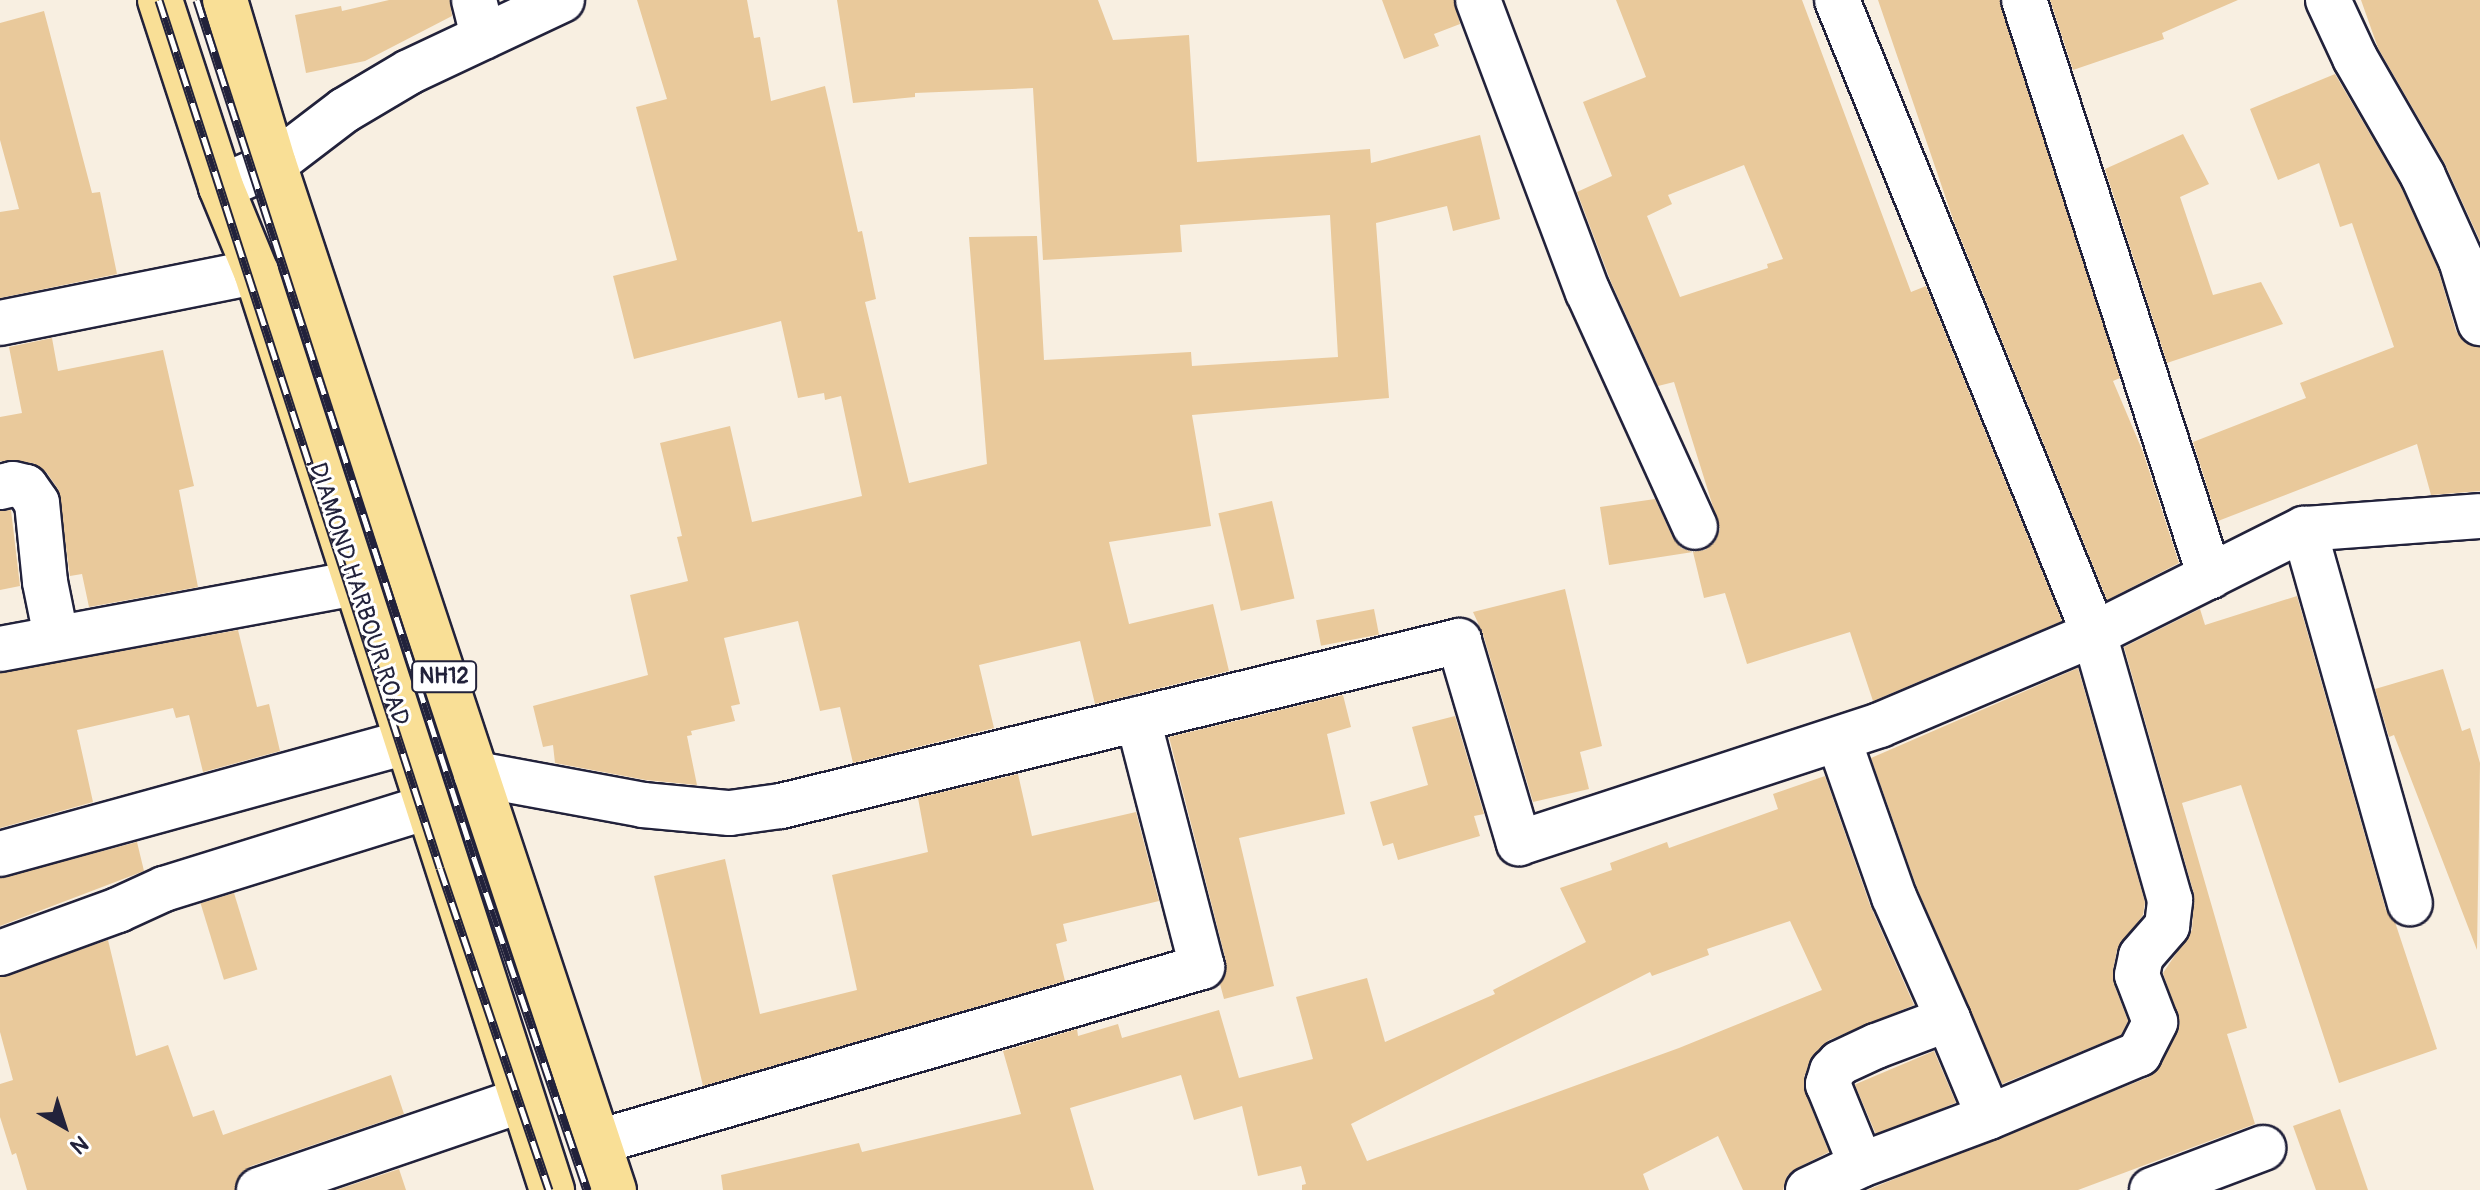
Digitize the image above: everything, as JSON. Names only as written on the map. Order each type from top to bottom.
[{"type":"highway","name":"DIAMOND HARBOUR ROAD","points":[[160,0],[221,187],[256,272],[552,1190]]},
{"type":"highway","name":"NH12","points":[[225,0],[274,164],[614,1190]]},
{"type":"street","points":[[221,187],[274,164],[374,92],[438,56],[478,19],[562,0]]},
{"type":"street","points":[[1478,0],[1588,292],[1695,527]]},
{"type":"street","points":[[1808,1190],[1861,1165],[1989,1117],[2139,1054],[2155,1022],[2137,975],[2141,956],[2167,926],[2170,900],[2094,634],[1837,0]]},
{"type":"street","points":[[2024,0],[2210,577]]},
{"type":"street","points":[[2328,0],[2355,58],[2423,176],[2461,260],[2480,323]]},
{"type":"street","points":[[0,323],[256,272]]},
{"type":"street","points":[[0,487],[13,484],[26,487],[37,503],[45,582],[56,636]]},
{"type":"street","points":[[476,774],[643,805],[730,813],[781,806],[1459,641],[1519,843],[1839,741],[2094,634],[2304,529],[2480,516]]},
{"type":"street","points":[[2304,529],[2410,903]]},
{"type":"street","points":[[0,649],[56,636],[355,583]]},
{"type":"street","points":[[598,1142],[1202,967],[1138,719]]},
{"type":"street","points":[[1839,741],[1894,897],[1989,1117]]},
{"type":"street","points":[[0,854],[406,742]]},
{"type":"street","points":[[0,953],[118,910],[164,889],[427,807]]},
{"type":"street","points":[[1861,1165],[1828,1084],[1832,1071],[1852,1057],[1948,1019]]},
{"type":"street","points":[[259,1190],[522,1100]]},
{"type":"street","points":[[2152,1190],[2263,1148]]},
{"type":"building","points":[[389,0],[450,0],[452,16],[365,61],[306,73],[295,15],[341,6],[342,11]]},
{"type":"building","points":[[637,0],[747,0],[754,38],[760,37],[771,101],[825,86],[858,232],[862,231],[876,299],[865,302],[909,483],[987,464],[969,237],[1037,236],[1044,360],[1191,352],[1192,366],[1338,357],[1330,215],[1180,225],[1182,252],[1043,260],[1033,88],[915,93],[915,97],[853,103],[837,0],[1098,0],[1113,40],[1189,35],[1197,162],[1370,149],[1371,163],[1480,135],[1500,219],[1453,231],[1447,206],[1376,223],[1389,398],[1192,415],[1211,526],[1109,542],[1129,624],[1213,604],[1229,671],[1095,704],[1080,641],[979,665],[994,728],[853,763],[840,707],[820,711],[798,621],[724,638],[740,704],[731,706],[735,721],[691,731],[692,735],[687,736],[697,785],[646,780],[555,763],[553,745],[543,747],[533,706],[648,675],[630,595],[688,581],[677,537],[682,536],[660,443],[730,426],[752,522],[862,496],[841,396],[825,400],[824,393],[798,398],[781,321],[634,359],[613,276],[677,260],[636,107],[667,99]]},
{"type":"building","points":[[1382,0],[1454,0],[1460,24],[1434,34],[1439,46],[1404,59]]},
{"type":"building","points":[[1616,0],[1802,0],[1911,292],[1926,286],[2062,621],[1873,701],[1850,632],[1747,664],[1725,593],[1704,598],[1693,552],[1609,565],[1600,507],[1655,499],[1673,538],[1681,548],[1692,552],[1705,550],[1715,542],[1720,529],[1674,382],[1658,386],[1611,282],[1577,192],[1612,176],[1583,102],[1646,77]],"holes":[[[1744,165],[1783,259],[1767,264],[1768,268],[1680,297],[1647,216],[1672,204],[1668,195]]]},
{"type":"building","points":[[1878,0],[2000,0],[2120,378],[2113,381],[2143,452],[2179,563],[2107,600],[1954,222]]},
{"type":"building","points":[[2050,0],[2238,0],[2162,33],[2164,39],[2073,70]]},
{"type":"building","points":[[2361,0],[2480,0],[2480,241],[2445,164],[2378,48]]},
{"type":"building","points":[[44,11],[92,193],[100,192],[117,274],[0,298],[0,212],[19,209],[0,140],[0,23]]},
{"type":"building","points":[[2335,74],[2401,187],[2438,269],[2456,331],[2464,342],[2480,347],[2480,491],[2431,495],[2417,444],[2218,521],[2193,442],[2306,398],[2300,383],[2394,347],[2352,223],[2340,227],[2319,163],[2278,180],[2250,109]]},
{"type":"building","points":[[2183,134],[2209,184],[2180,197],[2213,295],[2261,282],[2283,324],[2167,363],[2105,169]]},
{"type":"building","points":[[52,338],[58,371],[163,350],[194,486],[179,490],[198,587],[89,607],[82,574],[70,576],[58,489],[47,473],[33,463],[0,461],[0,417],[22,413],[9,347]]},
{"type":"building","points":[[1272,501],[1294,598],[1241,611],[1218,513]]},
{"type":"building","points":[[11,510],[20,586],[0,590],[0,511]]},
{"type":"building","points":[[1565,589],[1602,746],[1580,752],[1589,789],[1533,802],[1483,634],[1473,612]]},
{"type":"building","points":[[2297,596],[2386,910],[2395,922],[2437,1049],[2339,1083],[2241,785],[2182,803],[2247,1028],[2227,1034],[2255,1124],[2078,1190],[1867,1190],[2149,1077],[2161,1065],[2180,1023],[2163,973],[2192,930],[2194,894],[2124,647],[2200,609],[2205,625]]},
{"type":"building","points":[[1374,609],[1379,635],[1321,646],[1316,620]]},
{"type":"building","points":[[238,630],[257,707],[269,704],[280,751],[203,772],[189,715],[176,718],[173,708],[77,730],[93,802],[0,828],[0,673]]},
{"type":"building","points":[[2078,668],[2145,902],[2143,915],[2117,950],[2113,970],[2114,984],[2128,1021],[2121,1035],[2002,1084],[1917,888],[1871,758]]},
{"type":"building","points":[[2443,669],[2462,731],[2470,728],[2480,763],[2477,950],[2394,735],[2389,737],[2375,689]]},
{"type":"building","points":[[1343,695],[1351,727],[1327,734],[1345,814],[1239,838],[1274,986],[1224,999],[1220,984],[1226,973],[1226,961],[1169,737]]},
{"type":"building","points":[[1455,716],[1484,814],[1474,816],[1480,836],[1398,860],[1393,843],[1383,846],[1370,802],[1428,785],[1412,727]]},
{"type":"building","points":[[1018,774],[1032,836],[1136,812],[1159,901],[1063,924],[1067,941],[1056,944],[1065,981],[703,1086],[654,876],[725,859],[760,1014],[857,990],[832,875],[928,852],[918,798]]},
{"type":"building","points":[[1825,776],[1870,905],[1914,1005],[1829,1040],[1814,1054],[1804,1077],[1805,1092],[1829,1152],[1787,1176],[1783,1190],[1743,1190],[1718,1136],[1643,1174],[1649,1190],[1302,1190],[1302,1185],[1306,1184],[1301,1166],[1258,1176],[1242,1106],[1194,1120],[1181,1075],[1070,1108],[1094,1190],[723,1190],[721,1175],[859,1143],[862,1152],[1021,1114],[1003,1051],[1077,1029],[1078,1036],[1118,1024],[1122,1038],[1219,1010],[1239,1078],[1313,1059],[1296,997],[1367,978],[1385,1042],[1495,994],[1493,990],[1586,942],[1560,888],[1612,870],[1610,863],[1667,842],[1669,848],[1778,809],[1773,794]],"holes":[[[1790,921],[1822,990],[1679,1048],[1367,1161],[1351,1124],[1650,972],[1652,976],[1709,955],[1707,949]]]},
{"type":"building","points":[[137,842],[144,871],[0,926],[0,878]]},
{"type":"building","points":[[234,893],[257,970],[224,980],[201,903]]},
{"type":"building","points":[[108,940],[136,1056],[168,1045],[193,1117],[214,1110],[223,1135],[391,1075],[404,1114],[251,1166],[240,1174],[235,1190],[27,1190],[16,1153],[12,1155],[0,1117],[0,1084],[13,1080],[0,1032],[0,977]]},
{"type":"building","points":[[1934,1051],[1956,1103],[1877,1136],[1855,1085]]},
{"type":"building","points":[[2340,1109],[2368,1190],[2316,1190],[2293,1126]]},
{"type":"building","points":[[399,1169],[406,1190],[336,1190]]},
{"type":"railway","points":[[159,0],[440,868],[549,1190]]},
{"type":"railway","points":[[197,0],[474,858],[587,1190]]}]
